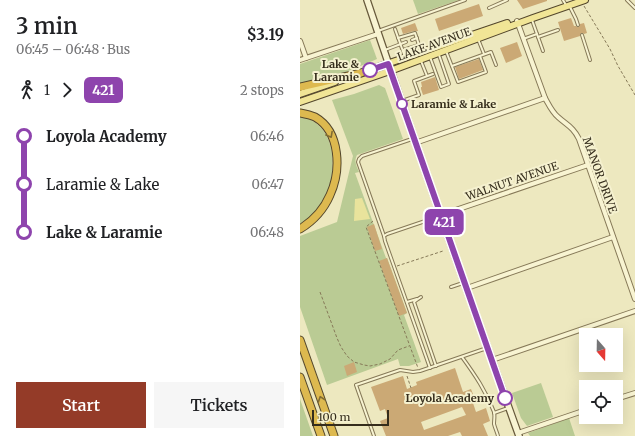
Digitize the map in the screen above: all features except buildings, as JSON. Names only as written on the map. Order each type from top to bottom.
[{"type":"highway","points":[[300,87],[361,73]]},
{"type":"highway","points":[[300,113],[314,117],[330,132],[336,148],[337,157],[337,167],[330,196],[312,220],[300,229]]},
{"type":"highway","points":[[300,340],[334,436]]},
{"type":"highway","points":[[300,377],[321,436]]},
{"type":"main road","name":"LAKE AVENUE","points":[[300,94],[508,23],[531,19],[583,1]]},
{"type":"main road","name":"LAKE AVENUE","points":[[300,102],[421,60],[517,22],[551,12]]},
{"type":"street","points":[[367,0],[414,141],[518,435],[579,413]]},
{"type":"street","name":"MANOR DRIVE","points":[[517,22],[550,108],[554,114],[570,126],[576,134],[635,299]]},
{"type":"street","points":[[300,60],[378,32]]},
{"type":"street","points":[[300,41],[306,58]]},
{"type":"street","points":[[414,141],[546,98]]},
{"type":"street","name":"WALNUT AVENUE","points":[[441,215],[588,165]]},
{"type":"street","points":[[466,285],[613,237]]},
{"type":"street","points":[[492,360],[635,311]]},
{"type":"street","points":[[623,397],[635,393]]},
{"type":"lane","points":[[378,32],[465,0]]},
{"type":"lane","points":[[489,8],[507,0]]},
{"type":"lane","points":[[563,0],[576,19],[578,25]]},
{"type":"lane","points":[[627,0],[635,8]]},
{"type":"lane","points":[[630,4],[634,0]]},
{"type":"lane","points":[[531,19],[543,51]]},
{"type":"lane","points":[[395,29],[406,58]]},
{"type":"lane","points":[[538,37],[558,30]]},
{"type":"lane","points":[[398,38],[415,33],[422,52]]},
{"type":"lane","points":[[524,39],[537,34]]},
{"type":"lane","points":[[582,35],[590,60]]},
{"type":"lane","points":[[412,40],[417,38]]},
{"type":"lane","points":[[478,38],[484,54]]},
{"type":"lane","points":[[383,50],[406,42]]},
{"type":"lane","points":[[403,50],[419,45]]},
{"type":"lane","points":[[446,50],[458,82],[486,72],[480,56]]},
{"type":"lane","points":[[452,66],[491,52],[496,65]]},
{"type":"lane","points":[[429,56],[441,87],[449,84],[439,53]]},
{"type":"lane","points":[[421,60],[427,76]]},
{"type":"lane","points":[[401,102],[419,95],[414,81],[433,74]]},
{"type":"lane","points":[[414,141],[362,156],[358,162],[430,368]]},
{"type":"lane","points":[[384,236],[441,215]]},
{"type":"lane","points":[[451,287],[466,285]]},
{"type":"lane","points":[[421,297],[414,302],[436,366]]},
{"type":"lane","points":[[406,302],[418,299]]},
{"type":"lane","points":[[374,436],[356,384],[400,370],[419,372],[488,348]]},
{"type":"lane","points":[[462,357],[482,386],[494,413],[494,422],[498,436]]},
{"type":"lane","points":[[494,413],[509,408]]},
{"type":"path","points":[[583,1],[635,95]]},
{"type":"path","points":[[373,221],[366,227],[419,372]]},
{"type":"path","points":[[397,266],[443,251]]},
{"type":"path","points":[[320,292],[341,347],[347,356],[354,362],[370,366],[380,364],[390,358],[398,350],[409,346]]},
{"type":"path","points":[[407,376],[411,388]]},
{"type":"green space","points":[[413,0],[459,0],[418,14]]},
{"type":"green space","points":[[370,40],[377,59],[349,71],[324,79],[300,84],[300,64]]},
{"type":"green space","points":[[379,85],[385,88],[403,139],[357,155],[356,163],[359,172],[355,173],[407,313],[404,315],[421,362],[409,366],[400,366],[398,359],[327,385],[300,307],[300,236],[337,222],[353,156],[332,100]]},
{"type":"green space","points":[[300,116],[313,121],[323,130],[329,141],[332,154],[332,168],[326,195],[319,207],[310,217],[300,224]]},
{"type":"green space","points":[[541,383],[553,417],[527,426],[521,418],[512,393]]},
{"type":"green space","points":[[300,399],[313,436],[300,436]]},
{"type":"green space","points":[[569,418],[575,436],[530,436],[528,433]]},
{"type":"sand","points":[[362,198],[370,219],[354,221],[355,199]]},
{"type":"bus line","name":"421","points":[[370,70],[388,64],[505,398]]},
{"type":"place","name":"Lake & Laramie","points":[[370,70]]},
{"type":"place","name":"Laramie & Lake","points":[[402,104]]},
{"type":"place","name":"Loyola Academy","points":[[505,398]]}]
